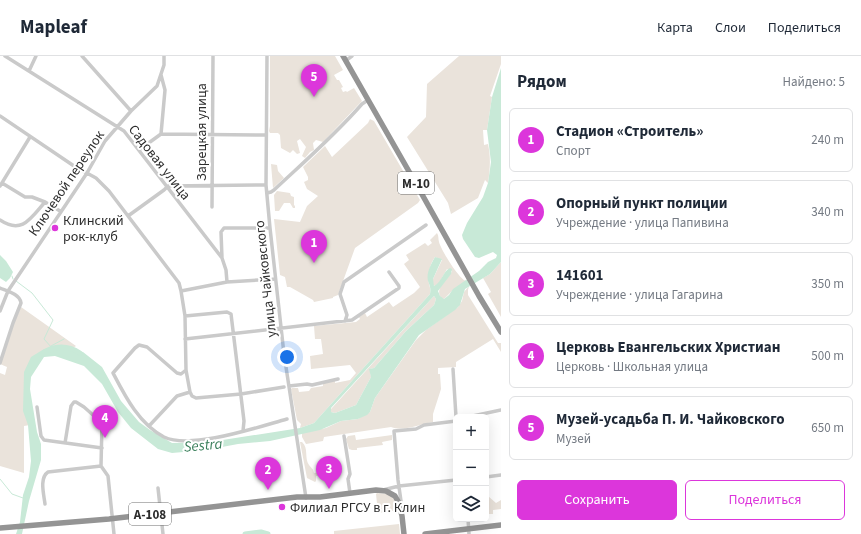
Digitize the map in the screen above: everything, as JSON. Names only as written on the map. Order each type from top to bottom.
[{"type":"highway","name":"М-10","points":[[347,57],[368,100],[501,332]]},
{"type":"highway","name":"М-10","points":[[347,57],[425,193],[464,267]]},
{"type":"highway","name":"М-10","points":[[480,295],[501,326]]},
{"type":"highway","name":"А-108","points":[[3,528],[376,490],[389,492],[397,499]]},
{"type":"highway","points":[[397,499],[402,516],[404,534]]},
{"type":"highway","points":[[425,534],[469,531],[501,525]]},
{"type":"street","name":"Садовая улица","points":[[5,56],[124,131],[166,188],[222,258],[226,270],[227,282]]},
{"type":"street","points":[[29,71],[36,56]]},
{"type":"street","points":[[82,56],[131,111]]},
{"type":"street","points":[[161,134],[165,90],[161,74],[164,65],[164,56]]},
{"type":"street","name":"Зарецкая улица","points":[[212,207],[213,56]]},
{"type":"street","name":"улица Чайковского","points":[[267,56],[265,136],[266,185],[286,386],[294,419],[306,498]]},
{"type":"street","name":"Ключевой переулок","points":[[0,311],[8,291],[60,211],[87,173],[105,141],[131,111],[157,86],[161,74]]},
{"type":"street","points":[[267,193],[274,190],[306,162],[330,139],[362,104],[368,100]]},
{"type":"street","points":[[0,116],[74,166],[96,178],[128,216],[179,283],[182,291],[185,316],[186,370],[192,396],[196,398],[240,394],[286,386],[312,385],[338,379]]},
{"type":"street","points":[[139,150],[161,134],[265,136]]},
{"type":"street","points":[[2,183],[30,137]]},
{"type":"street","points":[[0,176],[2,183],[20,195],[37,198],[60,211]]},
{"type":"street","points":[[128,216],[168,186],[266,185]]},
{"type":"street","points":[[0,220],[6,225],[14,227],[21,225],[30,221],[45,202]]},
{"type":"street","points":[[345,321],[347,315],[340,294],[344,282],[426,225]]},
{"type":"street","points":[[222,258],[221,232],[224,228],[270,228]]},
{"type":"street","points":[[185,339],[352,320],[399,288],[389,272]]},
{"type":"street","points":[[182,291],[227,282],[275,279]]},
{"type":"street","points":[[0,288],[8,291],[21,300],[22,303],[13,323],[0,362]]},
{"type":"street","points":[[185,316],[229,312],[231,314],[244,421],[243,431]]},
{"type":"street","points":[[186,370],[181,374],[177,373],[147,347],[139,346],[135,348],[113,373],[124,394],[140,416],[149,426],[164,437],[176,440],[213,438],[287,419]]},
{"type":"street","points":[[453,370],[456,414]]},
{"type":"street","points":[[149,426],[177,396],[190,392]]},
{"type":"street","points":[[65,443],[71,406],[74,402],[76,402],[102,423],[101,466],[108,476],[114,534]]},
{"type":"street","points":[[37,407],[41,436],[44,440],[102,448]]},
{"type":"street","points":[[482,414],[501,410]]},
{"type":"street","points":[[402,516],[402,502],[398,485],[394,431],[416,429],[424,425],[453,421]]},
{"type":"street","points":[[344,436],[350,474],[348,479],[350,493]]},
{"type":"street","points":[[45,504],[43,479],[44,475],[48,472],[101,466]]},
{"type":"street","points":[[489,477],[501,475]]},
{"type":"street","points":[[376,490],[398,485],[453,480]]},
{"type":"street","points":[[397,499],[395,492],[398,485]]},
{"type":"street","points":[[158,488],[163,534]]},
{"type":"shaded area","points":[[270,56],[335,56],[343,70],[334,75],[343,87],[341,88],[343,92],[347,92],[354,88],[362,101],[323,142],[316,140],[313,143],[314,150],[305,158],[302,156],[306,147],[300,139],[297,141],[300,153],[297,154],[293,150],[290,153],[281,148],[280,135],[278,133],[270,133],[269,131]]},
{"type":"shaded area","points":[[459,56],[501,56],[501,64],[490,96],[492,97],[487,130],[483,130],[484,145],[488,144],[490,154],[488,183],[485,180],[478,198],[451,214],[448,203],[407,137],[426,117],[427,84]]},
{"type":"shaded area","points":[[370,119],[374,121],[420,200],[418,203],[355,248],[338,295],[333,298],[314,302],[290,287],[287,287],[285,277],[280,275],[274,219],[300,222],[307,206],[318,196],[307,189],[304,182],[308,180],[308,177],[303,167],[325,146],[332,157],[368,123]]},
{"type":"shaded area","points":[[271,164],[277,165],[278,171],[284,178],[273,188]]},
{"type":"shaded area","points":[[277,191],[290,193],[291,196],[294,197],[295,208],[293,208],[290,203],[284,203],[279,211],[275,211],[274,195]]},
{"type":"shaded area","points":[[437,233],[440,246],[455,270],[466,281],[444,299],[441,298],[439,294],[440,287],[452,271],[447,269],[439,283],[435,286],[433,285],[433,279],[442,260],[435,257],[430,266],[429,273],[428,281],[430,294],[314,423],[300,428],[301,424],[297,420],[292,388],[298,388],[299,392],[309,391],[311,388],[323,386],[323,383],[335,380],[335,383],[350,380],[356,373],[350,365],[311,369],[310,356],[323,354],[321,339],[315,339],[314,326],[356,322],[360,319],[359,317],[365,313],[367,317],[389,302],[393,307],[414,293],[420,287],[404,264],[409,260],[406,255],[425,243],[428,246],[432,243],[430,240]]},
{"type":"shaded area","points":[[501,262],[501,317],[488,294],[491,292],[483,278],[490,274]]},
{"type":"shaded area","points":[[469,286],[468,295],[498,343],[501,343],[501,352],[493,339],[456,362],[456,367],[438,368],[441,389],[433,414],[433,422],[401,429],[391,427],[324,437],[323,441],[306,444],[302,437],[302,433],[326,428],[341,421],[358,419],[370,412],[375,398],[416,340],[426,330],[458,307],[462,301],[464,292]]},
{"type":"shaded area","points":[[434,296],[436,299],[434,305],[406,331],[374,368],[370,369],[371,377],[356,405],[335,413],[331,412],[331,409]]},
{"type":"shaded area","points":[[21,307],[76,346],[73,348],[58,346],[51,348],[28,369],[30,425],[24,426],[24,473],[0,466],[0,373],[5,375],[7,367],[0,364],[5,343]]},
{"type":"shaded area","points":[[355,435],[356,440],[392,435],[392,440],[382,442],[383,445],[352,450],[349,449],[346,439],[348,436]]},
{"type":"shaded area","points":[[300,442],[304,444],[309,465],[313,469],[314,473],[333,469],[333,465],[341,470],[340,474],[337,475],[336,473],[316,476],[315,482],[307,478]]},
{"type":"shaded area","points":[[377,493],[388,494],[396,500],[398,510],[378,513]]},
{"type":"shaded area","points":[[489,497],[496,503],[501,500],[501,509],[493,510],[493,514],[489,514]]},
{"type":"shaded area","points":[[399,524],[400,534],[334,534],[334,531]]},
{"type":"water","points":[[501,68],[501,262],[490,274],[465,289],[460,305],[455,310],[419,335],[375,398],[370,412],[367,415],[358,419],[341,421],[320,430],[270,441],[172,453],[158,449],[131,428],[118,412],[102,384],[84,366],[55,356],[44,357],[31,377],[30,389],[37,432],[41,444],[41,460],[29,501],[22,534],[16,534],[20,522],[23,495],[29,477],[31,461],[28,425],[23,411],[24,372],[31,357],[44,349],[61,347],[83,352],[102,367],[121,401],[139,422],[172,443],[210,442],[300,428],[314,423],[430,294],[428,272],[435,257],[442,259],[433,279],[434,286],[439,282],[448,269],[452,269],[451,274],[438,291],[440,296],[444,299],[453,289],[479,271],[488,262],[496,258],[497,255],[493,252],[479,258],[475,257],[462,235],[467,223],[483,197],[488,183],[491,162],[487,130],[492,97]],"holes":[[[434,296],[436,299],[434,305],[406,331],[374,368],[369,369],[371,377],[356,405],[335,413],[331,412],[331,408]]]},
{"type":"water","points":[[0,255],[13,272],[6,282],[0,278]]},
{"type":"waterway","points":[[16,281],[32,293],[53,320],[44,339],[52,348]]},
{"type":"waterway","name":"Sestra","points":[[51,346],[64,339]]},
{"type":"waterway","name":"Sestra","points":[[46,351],[63,347],[80,353]]},
{"type":"waterway","points":[[0,479],[12,494],[23,498]]},
{"type":"waterway","name":"Sestra","points":[[245,534],[261,532],[268,534]]},
{"type":"place","name":"Музей-усадьба П. И. Чайковского","points":[[314,97]]},
{"type":"place","name":"Клинский рок-клуб","points":[[55,228]]},
{"type":"place","name":"Стадион «Строитель»","points":[[314,263]]},
{"type":"place","name":"Церковь Евангельских Христиан","points":[[105,438]]},
{"type":"place","name":"141601","points":[[329,489]]},
{"type":"place","name":"Опорный пункт полиции","points":[[268,490]]},
{"type":"place","name":"Филиал РГСУ в г. Клин","points":[[282,507]]}]
